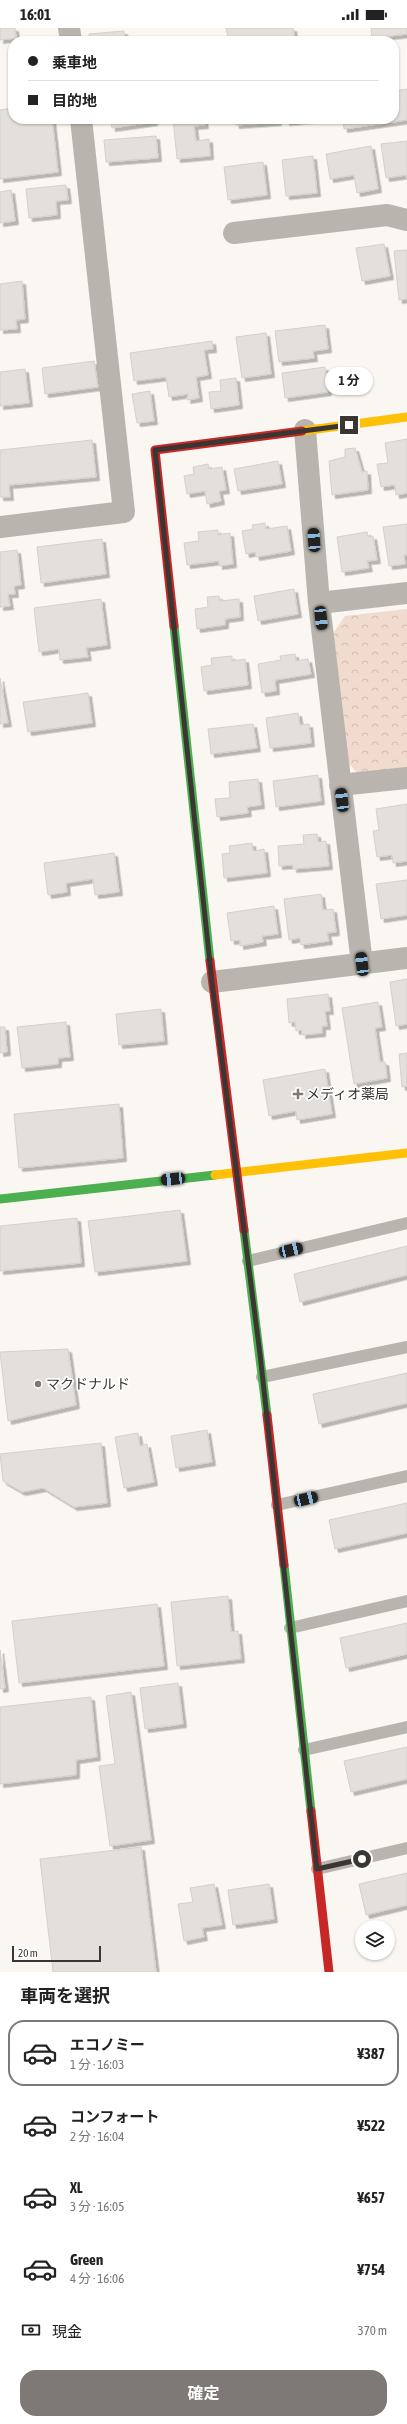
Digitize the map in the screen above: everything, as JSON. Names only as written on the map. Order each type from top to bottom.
[{"type":"street","points":[[0,527],[124,512],[82,124]]},
{"type":"street","points":[[234,233],[387,215],[407,220]]},
{"type":"street","points":[[329,1972],[262,1377],[212,982],[155,450],[407,417]]},
{"type":"street","points":[[305,430],[319,603],[362,964]]},
{"type":"street","points":[[319,603],[407,593]]},
{"type":"street","points":[[340,785],[407,778]]},
{"type":"street","points":[[212,982],[407,958]]},
{"type":"street","points":[[0,1199],[407,1153]]},
{"type":"lane","points":[[248,1260],[407,1223]]},
{"type":"lane","points":[[262,1377],[407,1347]]},
{"type":"lane","points":[[277,1505],[407,1476]]},
{"type":"lane","points":[[290,1628],[407,1601]]},
{"type":"lane","points":[[304,1750],[407,1727]]},
{"type":"lane","points":[[317,1869],[407,1848]]},
{"type":"green space","points":[[407,609],[407,769],[359,775],[343,757],[330,638],[345,616]]},
{"type":"building","points":[[0,28],[15,28],[16,36],[8,36],[8,39],[0,40]]},
{"type":"building","points":[[226,28],[293,28],[294,36],[228,36]]},
{"type":"building","points":[[371,28],[407,28],[407,34],[372,36]]},
{"type":"building","points":[[124,31],[124,36],[89,36],[89,34]]},
{"type":"building","points":[[407,89],[407,120],[399,121],[399,90]]},
{"type":"building","points":[[8,109],[8,124],[53,124],[58,172],[0,179],[0,110]]},
{"type":"building","points":[[112,124],[140,124],[112,128]]},
{"type":"building","points":[[174,124],[205,124],[194,126],[196,141],[209,139],[210,156],[177,159]]},
{"type":"building","points":[[344,124],[379,124],[344,129]]},
{"type":"building","points":[[156,136],[158,158],[106,162],[104,140]]},
{"type":"building","points":[[407,141],[407,180],[406,175],[386,178],[381,144]]},
{"type":"building","points":[[371,146],[378,189],[357,193],[354,175],[330,179],[326,154]]},
{"type":"building","points":[[313,156],[317,193],[286,196],[282,160]]},
{"type":"building","points":[[263,162],[267,195],[228,200],[224,167]]},
{"type":"building","points":[[66,185],[68,200],[56,201],[57,215],[29,218],[26,189]]},
{"type":"building","points":[[11,190],[15,221],[0,223],[0,192]]},
{"type":"building","points":[[384,244],[390,276],[362,281],[356,248]]},
{"type":"building","points":[[407,250],[407,299],[399,300],[394,251]]},
{"type":"building","points":[[22,281],[25,319],[16,320],[17,329],[0,330],[0,284]]},
{"type":"building","points":[[325,325],[328,349],[313,351],[314,358],[279,362],[275,331]]},
{"type":"building","points":[[266,333],[271,374],[242,378],[236,337]]},
{"type":"building","points":[[212,341],[213,349],[204,350],[208,375],[196,377],[199,398],[187,400],[188,394],[169,397],[166,377],[134,381],[130,353]]},
{"type":"building","points":[[94,361],[98,387],[45,394],[42,368]]},
{"type":"building","points":[[325,367],[328,392],[285,398],[282,373]]},
{"type":"building","points":[[25,369],[29,403],[0,406],[0,372]]},
{"type":"building","points":[[236,378],[239,405],[211,409],[209,392],[221,391],[220,380]]},
{"type":"building","points":[[150,391],[154,421],[137,423],[132,394]]},
{"type":"building","points":[[407,439],[407,493],[396,495],[395,485],[381,487],[377,464],[388,463],[385,443]]},
{"type":"building","points":[[92,440],[96,477],[9,485],[10,497],[0,497],[0,450]]},
{"type":"building","points":[[355,448],[362,472],[367,471],[368,490],[332,495],[329,461],[345,457],[345,449]]},
{"type":"building","points":[[278,461],[282,484],[238,491],[234,469]]},
{"type":"building","points":[[208,464],[209,469],[222,467],[226,490],[219,491],[221,501],[207,504],[205,491],[187,494],[184,476],[194,474],[193,467]]},
{"type":"building","points":[[265,523],[266,529],[287,526],[291,551],[256,557],[255,552],[246,554],[242,531],[253,529],[252,525]]},
{"type":"building","points":[[407,524],[407,555],[404,555],[405,564],[389,566],[383,527]]},
{"type":"building","points":[[218,530],[218,535],[230,533],[233,564],[219,566],[219,561],[187,565],[184,543],[199,541],[198,532]]},
{"type":"building","points":[[367,532],[368,537],[373,536],[377,560],[367,561],[369,568],[342,572],[337,537]]},
{"type":"building","points":[[102,539],[106,574],[41,583],[37,547]]},
{"type":"building","points":[[17,550],[21,585],[14,586],[15,594],[8,594],[10,606],[0,607],[0,552]]},
{"type":"building","points":[[294,589],[298,614],[258,621],[254,596]]},
{"type":"building","points":[[219,596],[220,601],[239,599],[240,617],[225,619],[225,625],[197,629],[195,609],[208,607],[207,597]]},
{"type":"building","points":[[101,599],[107,645],[86,648],[88,657],[60,660],[59,649],[39,652],[34,608]]},
{"type":"building","points":[[295,654],[296,661],[308,659],[311,674],[275,680],[276,691],[262,693],[258,664],[281,660],[280,656]]},
{"type":"building","points":[[232,656],[232,661],[245,659],[248,685],[204,691],[201,667],[212,665],[211,658]]},
{"type":"building","points":[[0,678],[8,723],[0,724]]},
{"type":"building","points":[[88,693],[92,723],[28,732],[23,702]]},
{"type":"building","points":[[298,713],[300,725],[309,724],[311,743],[270,748],[266,718]]},
{"type":"building","points":[[253,724],[257,748],[211,754],[208,729]]},
{"type":"building","points":[[318,775],[321,801],[276,807],[273,781]]},
{"type":"building","points":[[258,779],[261,805],[247,807],[248,813],[217,817],[215,799],[230,798],[229,782]]},
{"type":"building","points":[[407,804],[407,861],[393,863],[392,855],[377,857],[373,831],[379,830],[376,809]]},
{"type":"building","points":[[317,834],[318,842],[326,841],[329,866],[293,869],[293,865],[279,866],[278,846],[304,844],[303,835]]},
{"type":"building","points":[[252,843],[253,851],[264,849],[267,873],[224,878],[222,854],[230,853],[229,846]]},
{"type":"building","points":[[114,853],[119,892],[95,895],[93,879],[66,883],[67,892],[48,895],[44,863]]},
{"type":"building","points":[[407,880],[407,915],[381,919],[376,884]]},
{"type":"building","points":[[321,894],[323,910],[333,909],[336,932],[327,933],[329,941],[301,945],[300,938],[289,940],[284,899]]},
{"type":"building","points":[[274,906],[278,934],[262,936],[263,942],[240,946],[240,940],[231,941],[227,913]]},
{"type":"building","points":[[407,979],[407,1024],[396,1026],[390,982]]},
{"type":"building","points":[[328,994],[330,1011],[325,1011],[327,1026],[322,1026],[322,1033],[302,1035],[302,1030],[296,1031],[295,1022],[289,1023],[287,999]]},
{"type":"building","points":[[378,1002],[382,1027],[375,1028],[380,1062],[385,1062],[387,1078],[354,1084],[342,1008]]},
{"type":"building","points":[[161,1009],[164,1041],[119,1045],[116,1014]]},
{"type":"building","points":[[66,1022],[70,1057],[58,1058],[58,1064],[22,1068],[17,1027]]},
{"type":"building","points":[[0,1027],[5,1027],[7,1052],[0,1053]]},
{"type":"building","points":[[407,1053],[407,1086],[402,1087],[399,1054]]},
{"type":"building","points":[[325,1069],[332,1114],[297,1120],[296,1111],[269,1116],[263,1080]]},
{"type":"building","points":[[119,1104],[123,1158],[19,1168],[14,1114]]},
{"type":"building","points":[[180,1210],[187,1261],[95,1272],[88,1221]]},
{"type":"building","points":[[77,1218],[81,1263],[0,1271],[0,1226]]},
{"type":"building","points":[[407,1246],[407,1275],[300,1302],[294,1274]]},
{"type":"building","name":"マクドナルド","points":[[68,1349],[76,1405],[8,1421],[0,1352]]},
{"type":"building","points":[[407,1373],[407,1403],[319,1424],[313,1394]]},
{"type":"building","points":[[207,1430],[212,1462],[176,1468],[171,1436]]},
{"type":"building","points":[[138,1433],[140,1446],[147,1444],[154,1482],[124,1488],[115,1437]]},
{"type":"building","points":[[101,1443],[107,1503],[74,1507],[43,1488],[22,1492],[3,1481],[0,1454]]},
{"type":"building","points":[[407,1503],[407,1533],[335,1549],[329,1520]]},
{"type":"building","points":[[228,1596],[231,1632],[238,1631],[241,1659],[177,1666],[171,1602]]},
{"type":"building","points":[[157,1604],[164,1666],[19,1683],[12,1621]]},
{"type":"building","points":[[407,1623],[407,1654],[346,1668],[340,1638]]},
{"type":"building","points":[[0,1650],[5,1688],[0,1689]]},
{"type":"building","points":[[178,1683],[183,1724],[145,1729],[140,1688]]},
{"type":"building","points":[[131,1692],[151,1840],[110,1846],[99,1766],[115,1764],[106,1696]]},
{"type":"building","points":[[91,1697],[97,1757],[76,1760],[76,1775],[0,1784],[0,1707]]},
{"type":"building","points":[[407,1747],[407,1779],[351,1792],[344,1761]]},
{"type":"building","points":[[141,1847],[156,1972],[53,1972],[40,1859]]},
{"type":"building","points":[[407,1873],[407,1905],[366,1915],[359,1884]]},
{"type":"building","points":[[214,1884],[222,1925],[202,1928],[204,1937],[184,1941],[178,1904],[193,1902],[190,1888]]},
{"type":"building","points":[[269,1884],[274,1919],[233,1925],[228,1890]]},
{"type":"traffic: fast","points":[[174,626],[210,961]]},
{"type":"traffic: fast","points":[[0,1199],[215,1175]]},
{"type":"traffic: fast","points":[[244,1230],[267,1415]]},
{"type":"traffic: fast","points":[[284,1565],[311,1811]]},
{"type":"traffic: slow","points":[[302,431],[407,417]]},
{"type":"traffic: slow","points":[[215,1175],[407,1153]]},
{"type":"traffic: jam","points":[[174,626],[155,450],[302,431]]},
{"type":"traffic: jam","points":[[210,961],[244,1230]]},
{"type":"traffic: jam","points":[[267,1415],[284,1565]]},
{"type":"traffic: jam","points":[[311,1811],[329,1972]]},
{"type":"place","name":"メディオ薬局","points":[[298,1094]]},
{"type":"place","name":"マクドナルド","points":[[38,1384]]},
{"type":"route","points":[[349,425],[155,450],[212,982],[260,1354],[317,1869],[362,1859]]}]
